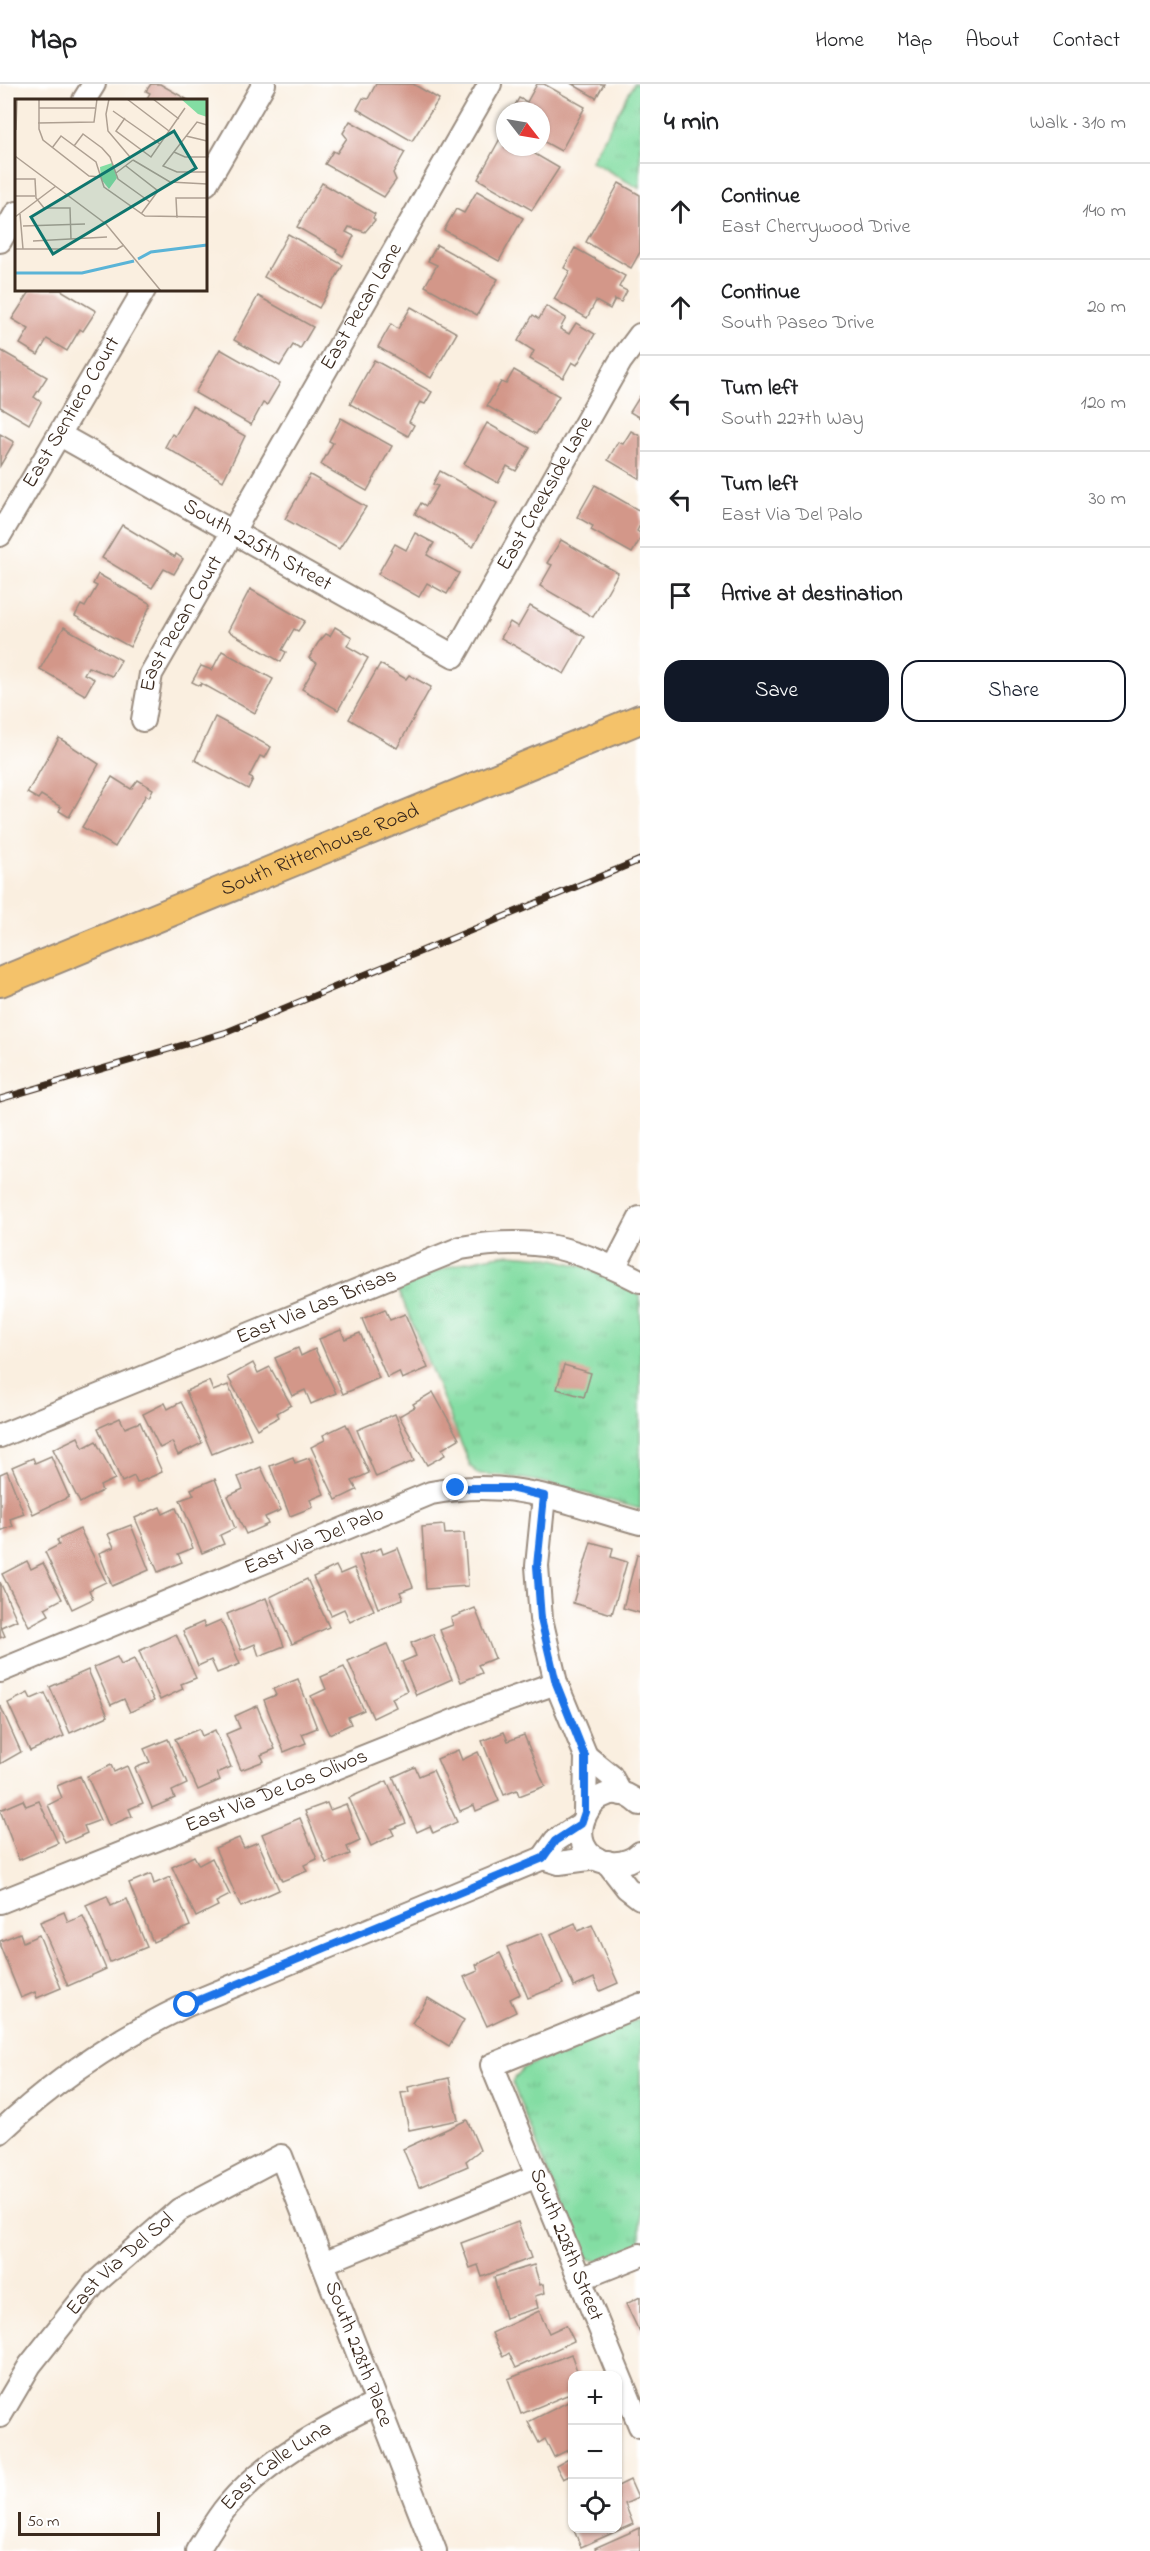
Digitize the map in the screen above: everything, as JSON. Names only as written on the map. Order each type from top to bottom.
[{"type":"main road","name":"South Rittenhouse Road","points":[[0,982],[640,719]]},
{"type":"street","points":[[85,99],[94,84]]},
{"type":"street","points":[[207,182],[264,84]]},
{"type":"street","name":"East Pecan Lane","points":[[234,533],[490,84]]},
{"type":"street","points":[[0,241],[15,215]]},
{"type":"street","name":"East Sentiero Court","points":[[0,535],[143,291]]},
{"type":"street","name":"East Creekside Lane","points":[[454,656],[620,363],[640,335]]},
{"type":"street","name":"South 225th Street","points":[[60,435],[454,656]]},
{"type":"street","name":"East Pecan Court","points":[[143,720],[152,674],[234,533]]},
{"type":"street","points":[[614,1268],[640,1218]]},
{"type":"street","name":"East Via Las Brisas","points":[[0,1436],[461,1248],[487,1244],[544,1244],[572,1250],[640,1281]]},
{"type":"street","name":"East Via Del Palo","points":[[0,1671],[432,1494],[482,1486],[510,1488],[640,1523]]},
{"type":"street","points":[[544,1496],[539,1537],[538,1592],[545,1643],[556,1683],[585,1756],[584,1843],[627,1888],[640,1898]]},
{"type":"street","name":"East Via De Los Olivos","points":[[0,1902],[491,1706],[556,1683]]},
{"type":"street","points":[[585,1756],[611,1776],[635,1800]]},
{"type":"street","points":[[0,2132],[55,2084],[105,2049],[150,2023],[187,2005],[543,1858],[555,1841],[583,1818],[590,1805],[604,1796],[635,1800]]},
{"type":"street","points":[[543,1858],[559,1863],[602,1860],[627,1862],[640,1853]]},
{"type":"street","name":"South 228th Street","points":[[640,2005],[492,2065],[640,2426]]},
{"type":"street","name":"South 228th Place","points":[[281,2156],[435,2551]]},
{"type":"street","name":"East Via Del Sol","points":[[0,2416],[30,2365],[95,2283],[179,2210],[281,2156]]},
{"type":"street","points":[[323,2263],[537,2176]]},
{"type":"street","points":[[580,2279],[640,2255]]},
{"type":"street","name":"East Calle Luna","points":[[197,2551],[228,2505],[267,2469],[312,2435],[377,2403]]},
{"type":"green space","points":[[634,84],[640,84],[640,189],[591,161]]},
{"type":"green space","points":[[510,1254],[545,1257],[586,1267],[640,1295],[640,1509],[539,1482],[477,1474],[470,1465],[397,1286],[452,1266]]},
{"type":"green space","points":[[640,2019],[640,2246],[609,2259],[594,2260],[580,2252],[512,2082],[523,2068]]},
{"type":"building","points":[[151,84],[160,84],[186,99],[147,99],[150,93],[146,91]]},
{"type":"building","points":[[376,84],[413,84],[439,99],[412,141],[357,109],[363,98],[368,99]]},
{"type":"building","points":[[537,84],[544,84],[585,107],[561,151],[550,145],[550,102],[527,102]]},
{"type":"building","points":[[572,84],[604,84],[596,98]]},
{"type":"building","points":[[350,121],[405,152],[393,173],[396,180],[384,197],[325,164],[333,151],[337,153],[347,138],[343,133]]},
{"type":"building","points":[[496,146],[496,156],[538,156],[559,168],[532,210],[478,179]]},
{"type":"building","points":[[322,183],[375,214],[373,218],[375,220],[365,232],[349,227],[346,232],[354,236],[343,256],[336,252],[337,250],[297,227]]},
{"type":"building","points":[[619,183],[640,195],[640,252],[631,268],[586,242]]},
{"type":"building","points":[[477,191],[523,218],[499,261],[444,230],[456,209],[464,213]]},
{"type":"building","points":[[288,234],[343,265],[319,308],[264,277]]},
{"type":"building","points":[[437,245],[498,279],[477,315],[425,286],[437,265],[428,261]]},
{"type":"building","points":[[575,248],[625,276],[619,287],[627,291],[621,302],[615,299],[610,309],[596,301],[587,318],[554,299],[570,271],[564,268]]},
{"type":"building","points":[[30,291],[63,291],[96,311],[83,331],[80,329],[67,351],[47,339],[38,355],[20,344],[29,329],[12,319]]},
{"type":"building","points":[[258,296],[313,327],[300,349],[293,345],[280,366],[234,340]]},
{"type":"building","points":[[546,306],[566,318],[560,329],[569,334],[576,323],[595,334],[577,365],[572,362],[563,378],[530,359],[534,351],[518,341],[533,315],[539,319]]},
{"type":"building","points":[[411,307],[457,333],[431,378],[378,347],[391,324],[398,329]]},
{"type":"building","points":[[220,349],[280,383],[267,405],[263,403],[251,425],[195,393]]},
{"type":"building","points":[[0,350],[47,377],[34,397],[41,402],[29,424],[0,407]]},
{"type":"building","points":[[374,360],[432,392],[425,404],[420,402],[409,422],[414,425],[408,436],[350,404]]},
{"type":"building","points":[[514,370],[559,396],[536,434],[487,406],[501,382],[506,384]]},
{"type":"building","points":[[640,396],[640,418],[630,412]]},
{"type":"building","points":[[192,406],[245,436],[223,481],[165,447],[172,434],[175,436]]},
{"type":"building","points":[[341,418],[392,446],[367,491],[321,465],[333,443],[329,441]]},
{"type":"building","points":[[487,423],[530,448],[516,471],[507,466],[498,483],[464,464]]},
{"type":"building","points":[[631,431],[640,436],[640,479],[608,460],[618,442],[623,444]]},
{"type":"building","points":[[0,434],[14,442],[0,466]]},
{"type":"building","points":[[440,471],[497,503],[473,547],[415,514],[421,503],[426,506],[438,486],[433,484]]},
{"type":"building","points":[[310,475],[366,507],[339,549],[285,519]]},
{"type":"building","points":[[595,485],[640,511],[640,525],[637,531],[640,533],[640,539],[632,553],[591,530],[593,526],[577,517]]},
{"type":"building","points":[[122,525],[175,557],[176,554],[183,559],[174,574],[164,569],[152,588],[102,558]]},
{"type":"building","points":[[415,533],[434,543],[427,555],[459,573],[447,594],[427,583],[419,597],[378,574],[395,544],[406,550]]},
{"type":"building","points":[[561,540],[618,573],[593,617],[540,586],[552,565],[547,563]]},
{"type":"building","points":[[98,574],[151,604],[130,647],[75,616],[81,605],[85,607],[97,586],[93,584]]},
{"type":"building","points":[[250,589],[305,621],[298,631],[294,629],[282,650],[286,652],[281,662],[228,631]]},
{"type":"building","points":[[530,606],[585,637],[564,674],[501,638],[510,622],[518,627]]},
{"type":"building","points":[[64,627],[121,660],[112,676],[88,667],[84,674],[94,679],[85,695],[40,669]]},
{"type":"building","points":[[335,627],[352,637],[347,646],[368,658],[338,710],[302,689],[317,663],[309,658],[318,643],[326,634],[330,636]]},
{"type":"building","points":[[222,651],[273,679],[255,713],[201,683],[200,686],[192,682],[201,666],[212,670]]},
{"type":"building","points":[[380,664],[406,679],[409,675],[431,687],[397,748],[349,719]]},
{"type":"building","points":[[215,717],[271,747],[265,758],[260,756],[249,777],[253,779],[248,789],[195,760]]},
{"type":"building","points":[[59,738],[99,764],[69,817],[59,811],[61,807],[41,795],[38,799],[27,793]]},
{"type":"building","points":[[112,777],[131,789],[138,780],[153,789],[149,797],[146,795],[115,847],[82,827]]},
{"type":"building","points":[[385,1309],[390,1320],[405,1314],[428,1368],[402,1379],[399,1372],[387,1378],[362,1319]]},
{"type":"building","points":[[341,1330],[345,1339],[360,1333],[379,1378],[343,1394],[319,1339]]},
{"type":"building","points":[[298,1348],[301,1356],[315,1349],[336,1393],[311,1404],[305,1390],[292,1396],[275,1358]]},
{"type":"building","points":[[253,1363],[258,1373],[270,1367],[291,1405],[277,1413],[279,1417],[257,1429],[228,1377]]},
{"type":"building","points":[[564,1365],[591,1373],[584,1397],[557,1389]]},
{"type":"building","points":[[209,1381],[213,1391],[228,1385],[251,1438],[212,1454],[186,1391]]},
{"type":"building","points":[[433,1392],[459,1439],[442,1449],[445,1455],[427,1465],[399,1416],[415,1407],[413,1404]]},
{"type":"building","points":[[181,1402],[202,1443],[178,1455],[172,1442],[160,1448],[143,1414],[165,1403],[168,1409]]},
{"type":"building","points":[[395,1414],[414,1461],[376,1477],[357,1430]]},
{"type":"building","points":[[120,1418],[125,1428],[140,1422],[162,1472],[137,1483],[134,1476],[122,1482],[98,1428]]},
{"type":"building","points":[[346,1424],[369,1473],[352,1481],[357,1490],[336,1500],[311,1447],[325,1440],[323,1435]]},
{"type":"building","points":[[78,1437],[83,1448],[96,1441],[115,1479],[100,1486],[102,1491],[80,1503],[53,1449]]},
{"type":"building","points":[[51,1456],[69,1497],[33,1514],[12,1467],[33,1458],[35,1463]]},
{"type":"building","points":[[293,1457],[295,1463],[309,1458],[324,1494],[310,1500],[313,1507],[290,1516],[270,1466]]},
{"type":"building","points":[[261,1467],[281,1510],[265,1517],[268,1524],[246,1534],[228,1496],[243,1489],[238,1477]]},
{"type":"building","points":[[7,1471],[24,1514],[10,1519],[13,1526],[0,1531],[0,1474]]},
{"type":"building","points":[[215,1479],[235,1528],[220,1535],[224,1544],[202,1553],[180,1500],[194,1495],[191,1489]]},
{"type":"building","points":[[160,1507],[163,1514],[176,1508],[193,1548],[178,1554],[182,1562],[158,1572],[135,1518]]},
{"type":"building","points":[[131,1525],[149,1570],[112,1586],[99,1553],[114,1547],[108,1534]]},
{"type":"building","points":[[444,1525],[445,1534],[464,1533],[468,1586],[426,1589],[422,1527]]},
{"type":"building","points":[[80,1529],[106,1582],[89,1590],[93,1599],[72,1609],[45,1552],[59,1545],[57,1540]]},
{"type":"building","points":[[591,1542],[613,1548],[611,1557],[627,1562],[612,1614],[573,1603]]},
{"type":"building","points":[[381,1548],[383,1554],[398,1548],[413,1587],[400,1592],[403,1599],[378,1608],[359,1556]]},
{"type":"building","points":[[637,1555],[640,1555],[640,1613],[623,1608]]},
{"type":"building","points":[[27,1561],[31,1569],[43,1563],[62,1599],[45,1608],[49,1615],[29,1626],[2,1574]]},
{"type":"building","points":[[336,1566],[340,1574],[354,1568],[374,1610],[350,1622],[344,1609],[331,1615],[313,1577]]},
{"type":"building","points":[[307,1579],[329,1627],[292,1644],[270,1597]]},
{"type":"building","points":[[0,1582],[17,1620],[1,1627],[5,1636],[0,1638]]},
{"type":"building","points":[[266,1598],[284,1646],[259,1656],[255,1644],[241,1650],[227,1614]]},
{"type":"building","points":[[475,1608],[495,1658],[478,1665],[482,1673],[461,1682],[440,1630],[453,1625],[451,1618]]},
{"type":"building","points":[[221,1620],[240,1664],[217,1673],[211,1660],[198,1666],[183,1631],[203,1622],[205,1627]]},
{"type":"building","points":[[176,1634],[196,1678],[181,1684],[183,1689],[160,1700],[139,1651]]},
{"type":"building","points":[[433,1634],[452,1679],[416,1695],[402,1662],[416,1656],[411,1643]]},
{"type":"building","points":[[387,1644],[407,1691],[392,1698],[396,1707],[373,1718],[348,1661]]},
{"type":"building","points":[[117,1657],[121,1665],[134,1659],[154,1701],[130,1712],[124,1699],[111,1705],[94,1667]]},
{"type":"building","points":[[344,1667],[364,1710],[348,1717],[351,1724],[329,1734],[311,1696],[326,1689],[321,1677]]},
{"type":"building","points":[[88,1670],[108,1716],[70,1733],[50,1687]]},
{"type":"building","points":[[298,1679],[317,1728],[302,1734],[306,1743],[284,1752],[264,1700],[276,1695],[273,1689]]},
{"type":"building","points":[[28,1693],[31,1699],[45,1693],[64,1736],[30,1751],[8,1703]]},
{"type":"building","points":[[0,1705],[21,1752],[0,1764]]},
{"type":"building","points":[[257,1706],[275,1749],[261,1755],[264,1761],[241,1770],[226,1734],[240,1728],[235,1716]]},
{"type":"building","points":[[199,1729],[202,1736],[215,1730],[231,1767],[217,1773],[220,1780],[198,1790],[175,1739]]},
{"type":"building","points":[[504,1732],[508,1741],[524,1735],[545,1786],[519,1796],[517,1790],[504,1795],[482,1741]]},
{"type":"building","points":[[168,1739],[187,1784],[172,1791],[175,1798],[152,1808],[135,1768],[150,1762],[144,1749]]},
{"type":"building","points":[[458,1750],[462,1760],[478,1752],[499,1801],[476,1811],[474,1805],[460,1811],[437,1759]]},
{"type":"building","points":[[111,1765],[114,1772],[127,1766],[143,1803],[129,1809],[132,1816],[109,1826],[87,1776]]},
{"type":"building","points":[[415,1767],[419,1776],[433,1770],[457,1822],[433,1833],[430,1826],[417,1832],[393,1777]]},
{"type":"building","points":[[80,1776],[100,1820],[84,1826],[87,1833],[65,1843],[48,1805],[62,1798],[57,1786]]},
{"type":"building","points":[[387,1781],[406,1823],[391,1829],[394,1835],[371,1846],[349,1798]]},
{"type":"building","points":[[23,1800],[26,1806],[39,1801],[58,1843],[19,1860],[0,1810]]},
{"type":"building","points":[[327,1803],[330,1810],[346,1804],[360,1841],[347,1847],[350,1854],[326,1863],[305,1811]]},
{"type":"building","points":[[300,1818],[317,1859],[304,1865],[307,1871],[282,1881],[262,1834]]},
{"type":"building","points":[[239,1838],[244,1848],[258,1842],[279,1890],[241,1907],[215,1848]]},
{"type":"building","points":[[194,1856],[199,1865],[212,1858],[230,1895],[216,1902],[218,1906],[196,1917],[172,1867]]},
{"type":"building","points":[[151,1874],[154,1884],[170,1877],[190,1926],[153,1942],[129,1883]]},
{"type":"building","points":[[107,1896],[111,1906],[127,1899],[147,1947],[110,1962],[86,1905]]},
{"type":"building","points":[[64,1912],[68,1922],[83,1916],[106,1969],[68,1986],[40,1922]]},
{"type":"building","points":[[575,1923],[578,1931],[592,1925],[618,1983],[600,1991],[594,1978],[574,1987],[551,1934]]},
{"type":"building","points":[[20,1933],[23,1942],[39,1935],[61,1988],[37,1998],[35,1992],[21,1998],[0,1946],[0,1941]]},
{"type":"building","points":[[542,1933],[563,1984],[528,1998],[507,1947]]},
{"type":"building","points":[[500,1953],[520,1994],[510,1999],[516,2012],[487,2026],[464,1977],[478,1971],[476,1965]]},
{"type":"building","points":[[428,1998],[464,2020],[449,2046],[412,2023]]},
{"type":"building","points":[[449,2078],[458,2120],[409,2130],[401,2093],[409,2092],[408,2087]]},
{"type":"building","points":[[467,2120],[480,2150],[466,2161],[468,2166],[419,2187],[403,2149]]},
{"type":"building","points":[[518,2222],[531,2258],[482,2277],[478,2265],[470,2268],[461,2243]]},
{"type":"building","points":[[534,2265],[545,2293],[535,2296],[538,2308],[505,2318],[494,2277]]},
{"type":"building","points":[[640,2297],[640,2333],[626,2304]]},
{"type":"building","points":[[539,2311],[549,2333],[566,2325],[574,2341],[516,2368],[509,2353],[503,2357],[492,2333]]},
{"type":"building","points":[[571,2354],[577,2371],[568,2371],[568,2395],[521,2414],[508,2379]]},
{"type":"building","points":[[568,2402],[568,2450],[554,2457],[545,2439],[539,2443],[528,2422]]},
{"type":"building","points":[[568,2459],[568,2476],[563,2479],[556,2466]]},
{"type":"building","points":[[630,2480],[638,2498],[625,2504],[633,2524],[622,2529],[622,2484]]},
{"type":"building","points":[[640,2528],[640,2551],[596,2551],[595,2548]]},
{"type":"building","points":[[575,2533],[613,2533],[581,2547]]},
{"type":"railway","points":[[0,1099],[227,1032],[640,860]]},
{"type":"route","points":[[187,2005],[543,1858],[555,1841],[581,1824],[585,1812],[585,1756],[556,1683],[541,1619],[537,1566],[544,1496],[510,1488],[482,1486],[456,1488]]}]
